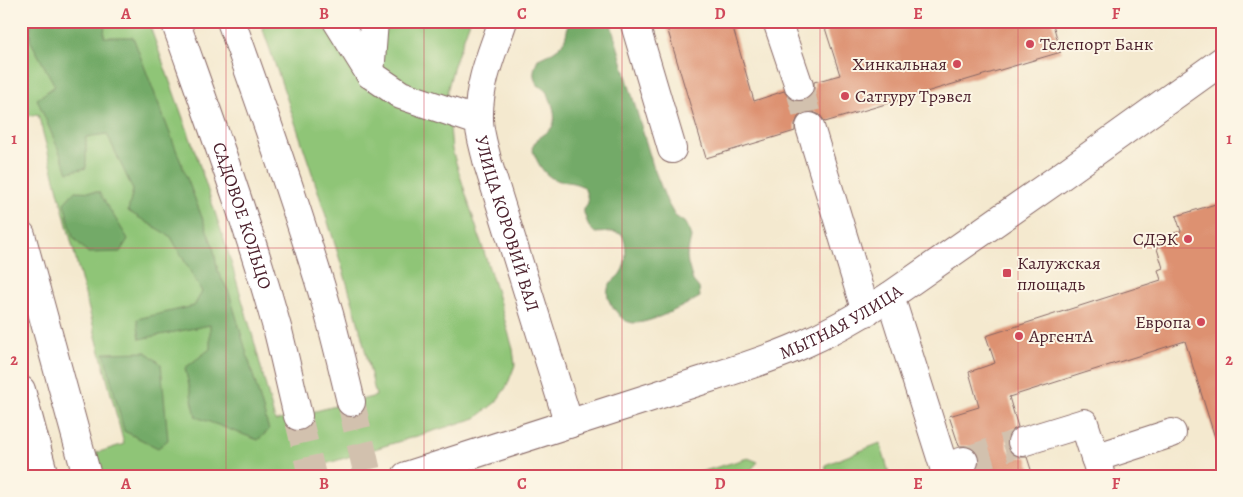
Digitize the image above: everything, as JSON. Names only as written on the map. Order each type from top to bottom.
[{"type":"main road","name":"САДОВОЕ КОЛЬЦО","points":[[175,21],[252,245],[277,330],[298,416]]},
{"type":"main road","points":[[231,21],[270,129],[303,229],[329,316],[351,402]]},
{"type":"main road","points":[[337,21],[370,74]]},
{"type":"main road","points":[[370,74],[374,21]]},
{"type":"main road","name":"УЛИЦА КОРОВИЙ ВАЛ","points":[[503,21],[487,65],[479,95],[478,121],[488,164],[569,424]]},
{"type":"main road","points":[[634,21],[672,149]]},
{"type":"main road","points":[[777,21],[799,86]]},
{"type":"main road","name":"МЫТНАЯ УЛИЦА","points":[[406,476],[730,372],[798,347],[866,312],[890,296],[1222,61]]},
{"type":"main road","points":[[370,74],[396,69],[478,121]]},
{"type":"main road","points":[[1181,90],[1222,84]]},
{"type":"main road","points":[[810,126],[866,312]]},
{"type":"main road","points":[[21,235],[87,476]]},
{"type":"main road","points":[[890,296],[944,467],[964,461]]},
{"type":"main road","points":[[21,390],[44,476]]},
{"type":"main road","points":[[1022,442],[1084,423],[1098,467],[1172,433]]},
{"type":"green space","points":[[21,21],[148,21],[196,154],[228,252],[275,421],[376,396],[357,318],[343,271],[260,21],[470,21],[454,65],[447,92],[452,150],[513,349],[515,365],[507,386],[496,402],[476,418],[286,476],[104,476],[96,453],[124,444],[38,114],[21,118]]},
{"type":"green space","points":[[31,21],[105,21],[104,37],[133,37],[213,246],[218,272],[229,292],[269,430],[258,440],[196,417],[185,368],[210,349],[210,325],[140,339],[137,319],[194,306],[202,292],[171,237],[128,211],[133,190],[107,134],[86,137],[86,168],[68,172],[37,99],[55,86],[30,40]]},
{"type":"green space","points":[[568,21],[610,21],[653,166],[667,202],[675,216],[684,222],[689,229],[691,238],[687,255],[688,264],[693,281],[699,288],[700,297],[664,315],[644,322],[635,323],[624,320],[613,308],[608,298],[611,282],[623,270],[626,249],[622,234],[613,232],[595,233],[589,227],[583,210],[588,203],[584,187],[550,177],[539,164],[532,148],[537,140],[552,128],[554,122],[554,109],[549,96],[534,79],[535,65],[538,59],[556,50],[563,42],[566,36]]},
{"type":"green space","points":[[75,191],[99,192],[128,239],[120,252],[88,253],[73,237],[64,203]]},
{"type":"green space","points":[[146,352],[161,364],[168,440],[158,448],[124,431],[104,353]]},
{"type":"green space","points":[[880,443],[890,476],[828,476],[825,465]]},
{"type":"green space","points":[[748,458],[758,462],[745,476],[687,476]]},
{"type":"building","points":[[665,21],[731,21],[754,101],[784,91],[789,98],[795,101],[804,101],[811,96],[814,90],[814,82],[840,75],[825,28],[849,21],[1052,21],[1061,52],[825,122],[820,115],[806,112],[798,117],[795,131],[706,158]]},
{"type":"building","points":[[1222,202],[1222,440],[1216,441],[1185,341],[1009,397],[1018,427],[1011,431],[1007,438],[1007,447],[1011,453],[1018,457],[1027,457],[1033,476],[969,476],[976,471],[979,465],[979,456],[974,449],[968,446],[959,446],[949,416],[979,407],[969,372],[995,363],[986,336],[1161,280],[1158,270],[1163,268],[1154,239],[1181,231],[1176,216]]},
{"type":"tunnel","points":[[799,86],[810,127]]},
{"type":"tunnel","points":[[351,402],[368,476]]},
{"type":"tunnel","points":[[298,416],[312,476]]},
{"type":"tunnel","points":[[964,461],[1022,442]]},
{"type":"place","name":"Телепорт Банк","points":[[1030,44]]},
{"type":"place","name":"Хинкальная","points":[[957,64]]},
{"type":"place","name":"Сатгуру Трэвел","points":[[845,96]]},
{"type":"place","name":"СДЭК","points":[[1188,239]]},
{"type":"place","name":"Калужская площадь","points":[[1007,273]]},
{"type":"place","name":"Европа","points":[[1201,322]]},
{"type":"place","name":"АргентА","points":[[1019,336]]}]
